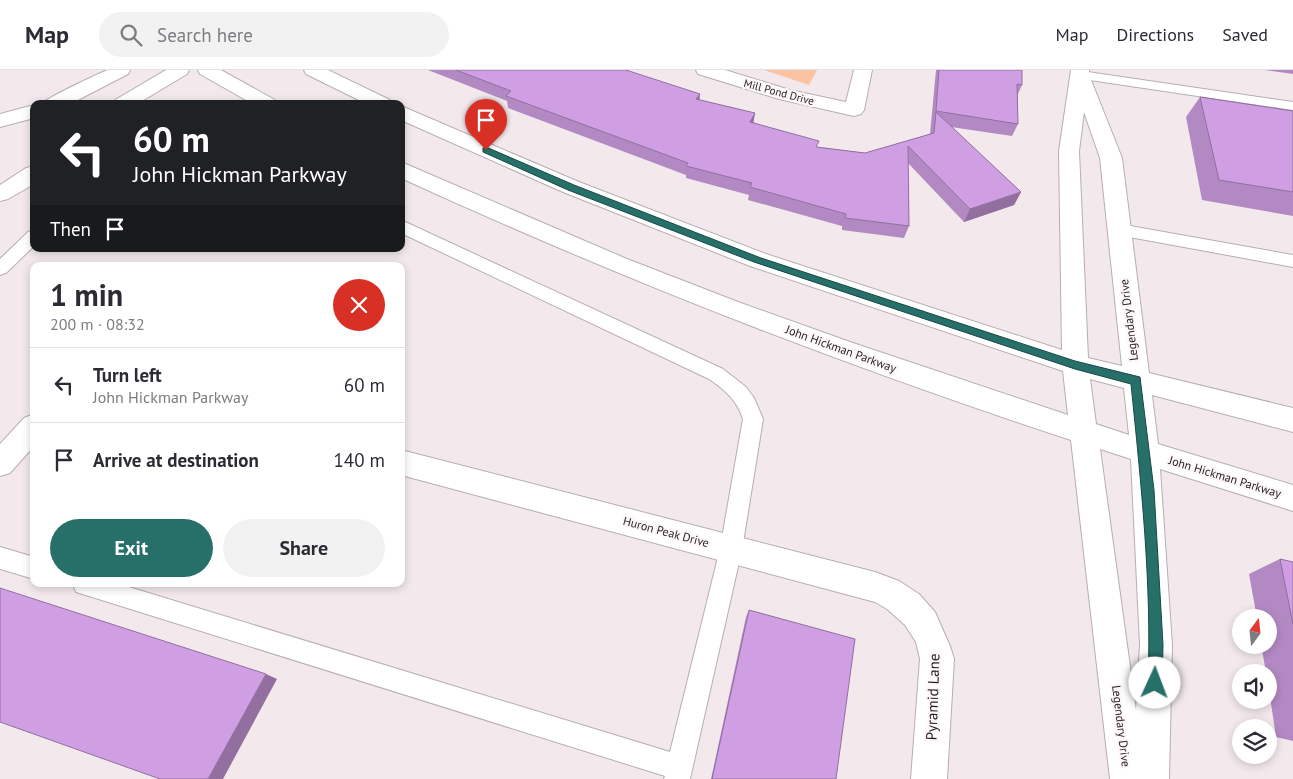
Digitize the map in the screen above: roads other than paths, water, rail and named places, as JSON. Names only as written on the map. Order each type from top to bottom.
[{"type":"street","points":[[61,100],[85,90],[121,70]]},
{"type":"street","points":[[129,100],[180,70]]},
{"type":"street","points":[[207,70],[261,100]]},
{"type":"street","points":[[313,70],[375,100]]},
{"type":"street","name":"Mill Pond Drive","points":[[705,70],[786,95],[854,110],[863,70]]},
{"type":"street","name":"Legendary Drive","points":[[1080,73],[1111,158],[1145,452],[1156,645],[1152,779]]},
{"type":"street","name":"Legendary Drive","points":[[1080,73],[1070,152],[1075,365],[1128,779]]},
{"type":"street","points":[[0,122],[30,112]]},
{"type":"street","points":[[405,114],[571,187],[758,260],[1075,365],[1293,420]]},
{"type":"street","points":[[0,122],[30,125]]},
{"type":"street","name":"John Hickman Parkway","points":[[405,171],[640,272],[843,351],[1083,432],[1293,498]]},
{"type":"street","points":[[0,194],[30,176]]},
{"type":"street","points":[[0,464],[30,430]]},
{"type":"street","name":"Huron Peak Drive","points":[[405,463],[885,590],[903,600],[922,619]]},
{"type":"street","name":"Pyramid Lane","points":[[922,619],[934,643],[937,658],[930,779]]},
{"type":"lane","points":[[1080,73],[1293,106]]},
{"type":"lane","points":[[93,587],[679,774],[731,549],[753,419],[748,405],[736,387],[716,374],[405,228]]},
{"type":"lane","points":[[1119,230],[1293,261]]},
{"type":"lane","points":[[0,269],[30,240]]},
{"type":"lane","points":[[0,558],[30,567]]}]
